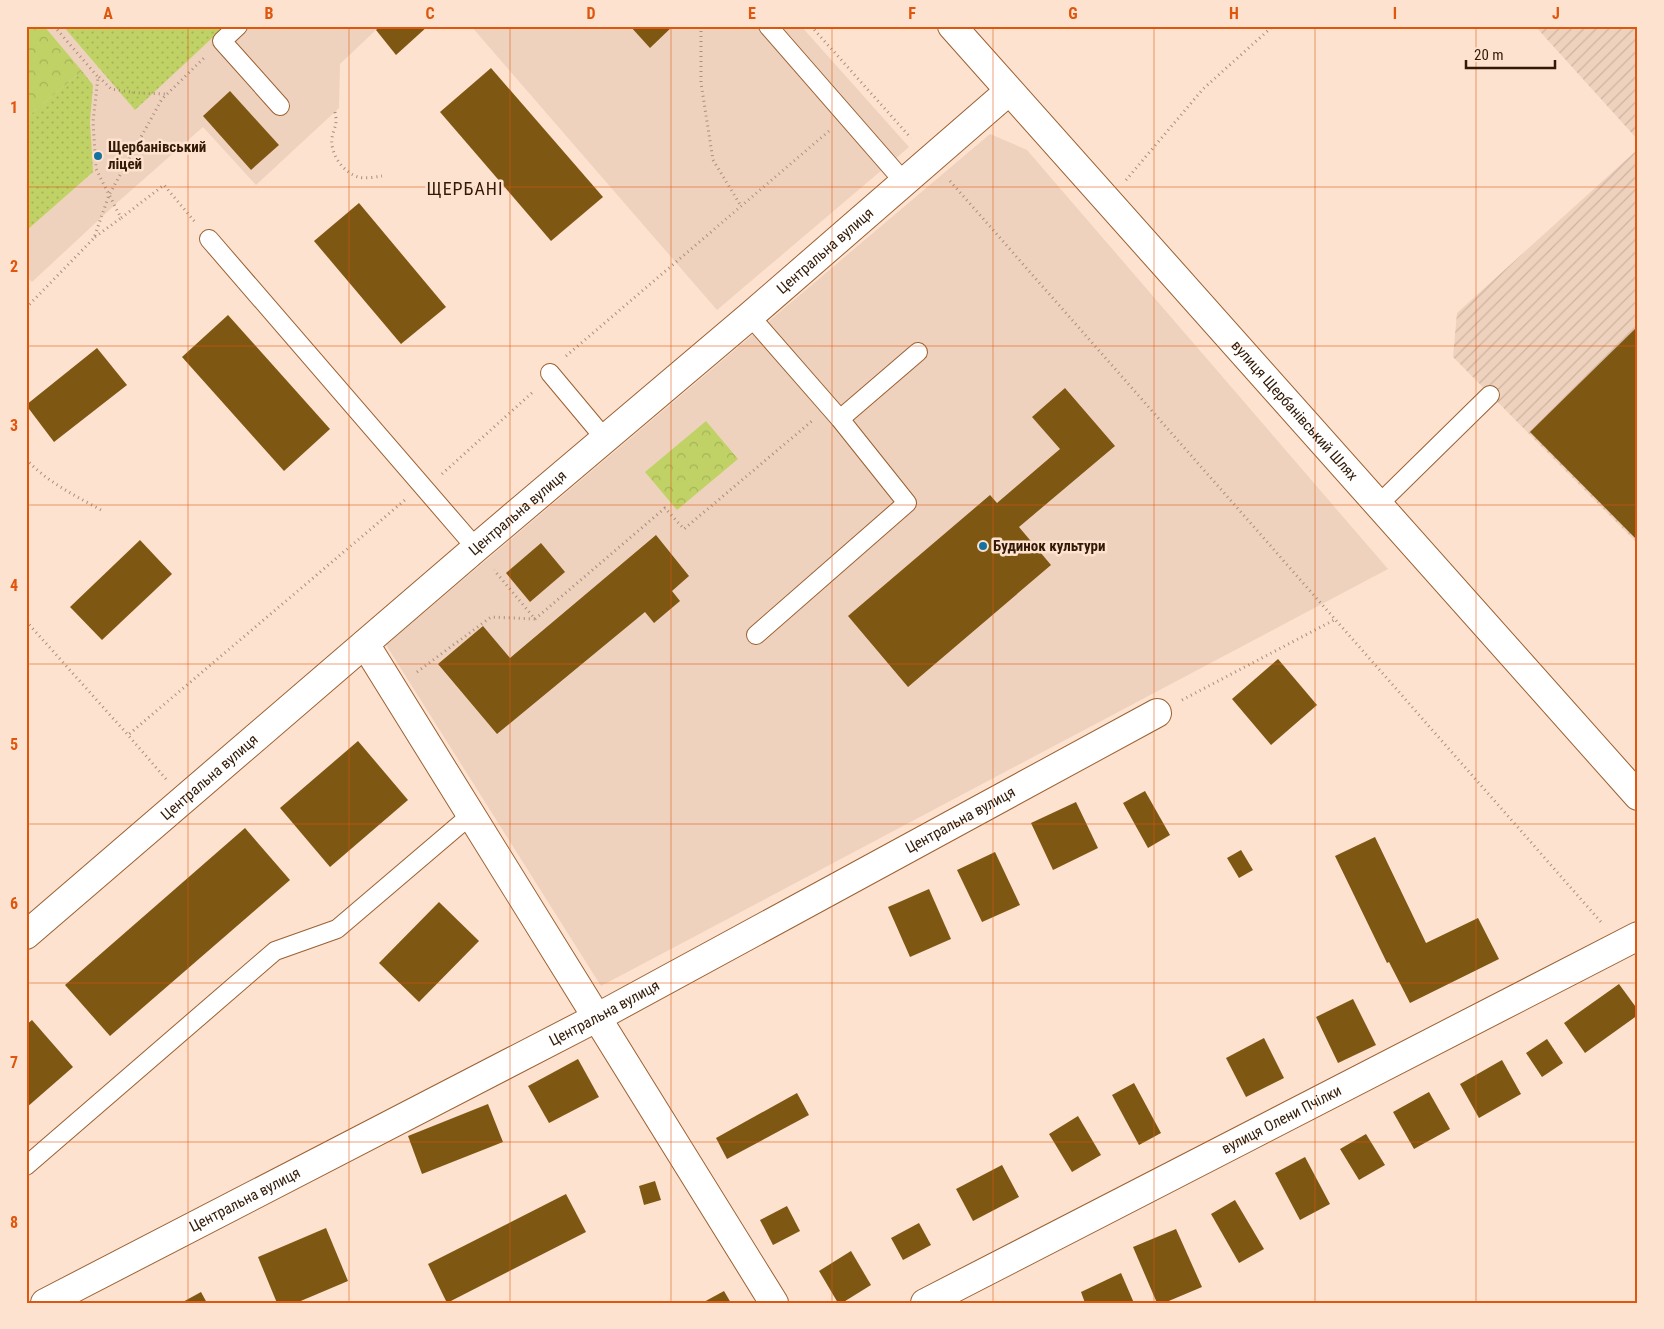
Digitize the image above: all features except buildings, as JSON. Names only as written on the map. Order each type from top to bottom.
[{"type":"street","name":"вулиця Щербанівський Шлях","points":[[952,26],[1638,796]]},
{"type":"street","name":"Центральна вулиця","points":[[26,935],[476,548],[606,440],[1009,91]]},
{"type":"street","points":[[365,644],[774,1303]]},
{"type":"street","name":"Центральна вулиця","points":[[45,1303],[598,1017],[1157,713]]},
{"type":"street","name":"вулиця Олени Пчілки","points":[[924,1303],[1629,940]]},
{"type":"lane","points":[[238,26],[222,41],[280,106]]},
{"type":"lane","points":[[768,26],[905,183]]},
{"type":"lane","points":[[209,239],[476,548]]},
{"type":"lane","points":[[750,316],[834,413],[907,503],[756,635]]},
{"type":"lane","points":[[834,413],[918,352]]},
{"type":"lane","points":[[551,374],[606,440]]},
{"type":"lane","points":[[1378,505],[1490,395]]},
{"type":"lane","points":[[26,1166],[275,951],[337,929],[472,814]]},
{"type":"path","points":[[54,26],[98,77],[111,89],[137,94],[167,94]]},
{"type":"path","points":[[701,26],[701,83],[713,160],[741,206]]},
{"type":"path","points":[[811,26],[1336,619],[1629,940]]},
{"type":"path","points":[[1108,202],[1203,89],[1273,26]]},
{"type":"path","points":[[94,238],[109,195],[162,99],[222,41]]},
{"type":"path","points":[[98,77],[93,122],[96,169],[121,218]]},
{"type":"path","points":[[335,112],[338,125],[332,138],[333,150],[343,168],[359,177],[382,176]]},
{"type":"path","points":[[128,735],[413,493],[425,490],[551,374],[560,369],[558,362],[847,116]]},
{"type":"path","points":[[26,308],[94,238],[164,185],[209,239]]},
{"type":"path","points":[[394,690],[491,617],[535,619],[665,508],[684,529],[834,413]]},
{"type":"path","points":[[26,459],[37,471],[63,489],[101,510]]},
{"type":"path","points":[[476,548],[535,619]]},
{"type":"path","points":[[1157,713],[1336,619]]},
{"type":"path","points":[[26,621],[185,800]]},
{"type":"shaded area","name":"Щербанівський ліцей","points":[[26,26],[380,26],[340,64],[339,108],[256,185],[203,127],[119,201],[32,282],[26,276]]},
{"type":"shaded area","points":[[471,26],[801,26],[909,147],[717,310]]},
{"type":"shaded area","points":[[1535,26],[1638,26],[1638,140]]},
{"type":"shaded area","points":[[990,134],[1027,150],[1388,569],[601,986],[386,645]]},
{"type":"shaded area","points":[[1638,149],[1638,544],[1453,357],[1457,313]]},
{"type":"green space","points":[[26,26],[44,26],[82,71],[26,118]]},
{"type":"green space","points":[[63,26],[225,26],[135,110]]},
{"type":"green space","points":[[82,71],[93,85],[90,122],[93,172],[26,231],[26,118]]},
{"type":"green space","points":[[706,421],[738,459],[677,510],[645,472]]},
{"type":"place","name":"Щербанівський ліцей","points":[[98,156]]},
{"type":"place","name":"Будинок культури","points":[[983,546]]},
{"type":"district","name":"ЩЕРБАНІ","points":[[465,189]]}]
